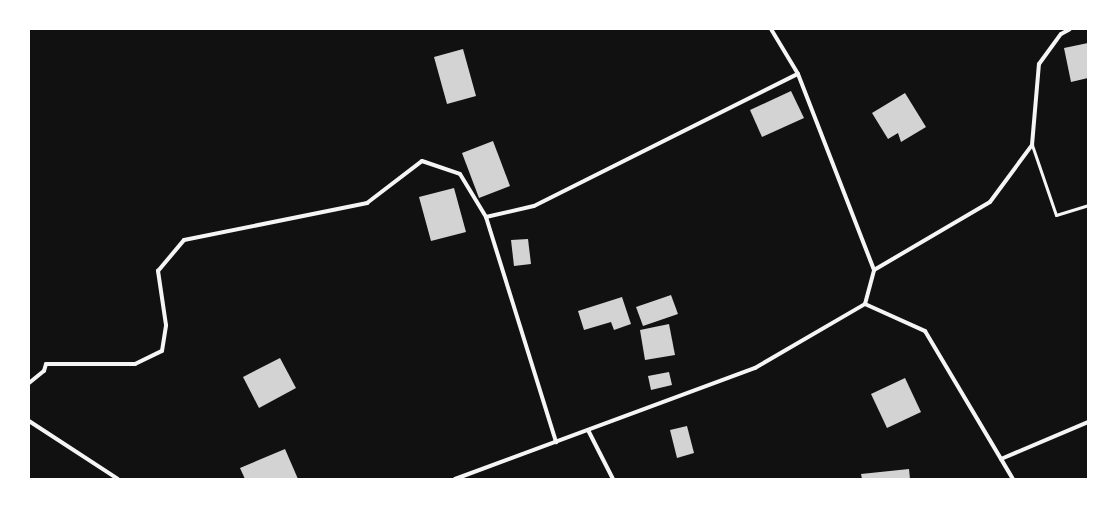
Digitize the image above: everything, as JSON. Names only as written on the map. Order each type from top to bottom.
[{"type":"street","points":[[455,479],[755,368],[865,304],[874,270],[798,74],[771,29]]},
{"type":"street","points":[[874,270],[990,202],[1032,145],[1039,64],[1061,34],[1070,29]]},
{"type":"street","points":[[486,217],[534,206],[798,74]]},
{"type":"street","points":[[29,383],[44,371],[46,364],[135,364],[162,350],[166,325],[158,271],[184,240],[368,203],[422,161],[460,174],[486,217],[556,442]]},
{"type":"street","points":[[865,304],[925,331],[1013,479]]},
{"type":"street","points":[[29,421],[118,479]]},
{"type":"street","points":[[1001,459],[1088,422]]},
{"type":"street","points":[[588,430],[613,479]]},
{"type":"lane","points":[[1032,145],[1056,215],[1088,205]]},
{"type":"building","points":[[1088,43],[1088,78],[1071,82],[1064,48]]},
{"type":"building","points":[[463,49],[476,96],[447,104],[434,57]]},
{"type":"building","points":[[791,91],[804,118],[762,137],[750,110]]},
{"type":"building","points":[[905,93],[926,127],[901,142],[898,133],[888,139],[872,113]]},
{"type":"building","points":[[493,141],[510,186],[479,198],[462,153]]},
{"type":"building","points":[[454,188],[466,232],[431,241],[419,197]]},
{"type":"building","points":[[528,239],[531,264],[514,266],[511,240]]},
{"type":"building","points":[[671,295],[678,314],[643,326],[636,307]]},
{"type":"building","points":[[622,297],[631,324],[614,330],[611,322],[584,330],[578,311]]},
{"type":"building","points":[[669,324],[675,355],[645,360],[640,330]]},
{"type":"building","points":[[280,358],[296,388],[259,408],[243,377]]},
{"type":"building","points":[[669,372],[672,385],[651,390],[648,376]]},
{"type":"building","points":[[905,378],[921,412],[887,428],[871,394]]},
{"type":"building","points":[[687,426],[694,453],[677,458],[670,430]]},
{"type":"building","points":[[285,449],[298,479],[245,479],[240,468]]},
{"type":"building","points":[[909,469],[910,479],[862,479],[861,474]]}]
